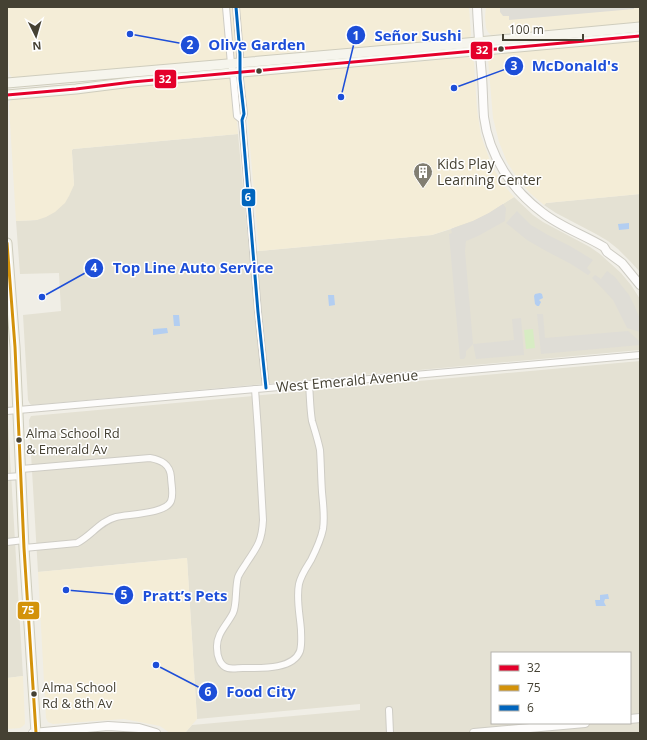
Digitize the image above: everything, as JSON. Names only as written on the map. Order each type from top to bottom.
[{"type":"main road","points":[[7,83],[236,68],[480,46],[635,27]]},
{"type":"main road","points":[[573,42],[579,38],[624,34],[635,27]]},
{"type":"main road","points":[[480,46],[573,42],[640,36]]},
{"type":"main road","points":[[7,95],[76,89],[236,68]]},
{"type":"main road","points":[[7,243],[11,347],[18,410],[35,733]]},
{"type":"street","points":[[226,7],[244,114],[242,120],[266,388]]},
{"type":"street","points":[[236,7],[236,68]]},
{"type":"street","points":[[477,7],[486,124],[495,154],[508,178],[520,193],[545,215],[604,248],[622,263],[640,285]]},
{"type":"street","name":"West Emerald Avenue","points":[[7,412],[640,355]]},
{"type":"street","points":[[255,389],[263,528],[261,538],[256,549],[238,576],[234,611],[229,621],[220,632],[218,638],[216,648],[218,657],[221,664],[228,668],[281,666],[295,659],[300,652],[302,638],[298,600],[299,585],[303,573],[319,542],[323,528],[324,514],[320,450],[312,419],[309,384]]},
{"type":"street","points":[[7,477],[21,473],[150,458],[158,459],[166,465],[170,473],[172,488],[172,501],[165,508],[116,517],[100,526],[85,539],[77,543],[24,544],[7,542]]},
{"type":"street","points":[[389,710],[390,733]]},
{"type":"street","points":[[474,733],[574,724]]},
{"type":"street","points":[[35,733],[108,726],[139,728],[156,733]]},
{"type":"shaded area","points":[[7,7],[469,7],[471,35],[469,39],[343,52],[306,51],[250,57],[222,62],[78,75],[50,74],[12,77],[9,72]]},
{"type":"shaded area","points":[[486,7],[639,7],[640,25],[606,25],[491,35],[486,28]]},
{"type":"shaded area","points":[[500,7],[634,7],[634,9],[509,20],[509,16],[503,16],[500,12]]},
{"type":"shaded area","points":[[640,39],[640,194],[546,203],[544,205],[530,193],[518,179],[507,162],[499,142],[493,118],[488,59],[489,55]]},
{"type":"shaded area","points":[[468,57],[474,62],[477,109],[481,136],[492,166],[503,184],[514,197],[473,221],[432,235],[259,251],[245,75],[389,61],[416,62]]},
{"type":"shaded area","points":[[230,76],[233,81],[238,134],[73,149],[74,185],[65,203],[55,212],[46,217],[37,220],[16,221],[9,106],[12,98],[56,96],[78,91]]},
{"type":"shaded area","points":[[238,134],[249,252],[432,235],[451,229],[503,204],[514,197],[533,215],[543,222],[590,247],[600,254],[621,273],[631,285],[640,299],[640,350],[30,404],[28,400],[23,315],[61,311],[59,273],[20,274],[16,221],[37,220],[74,185],[73,149]]},
{"type":"shaded area","points":[[640,194],[640,272],[618,249],[608,241],[544,205],[546,203]]},
{"type":"shaded area","points":[[503,204],[506,208],[505,221],[466,241],[465,251],[473,344],[466,351],[466,356],[464,359],[460,359],[449,234],[452,233],[451,229],[473,221]]},
{"type":"shaded area","points":[[517,211],[531,225],[593,260],[587,268],[591,272],[588,275],[527,240],[506,223]]},
{"type":"shaded area","points":[[607,271],[615,277],[629,295],[640,319],[640,332],[627,328],[613,300],[592,278],[595,275],[601,279]]},
{"type":"shaded area","points":[[537,314],[543,314],[545,338],[628,331],[639,341],[640,345],[541,354]]},
{"type":"shaded area","points":[[521,318],[524,355],[476,359],[473,344],[514,340],[512,319]]},
{"type":"shaded area","points":[[640,361],[640,733],[185,733],[192,725],[360,710],[360,704],[197,719],[187,558],[38,572],[29,420],[31,416]]},
{"type":"shaded area","points":[[7,406],[23,676],[7,678]]},
{"type":"shaded area","points":[[187,558],[197,719],[185,733],[170,733],[160,726],[124,719],[53,724],[48,722],[46,718],[38,572]]},
{"type":"shaded area","points":[[23,676],[25,724],[20,728],[7,729],[7,678]]},
{"type":"green space","points":[[533,329],[535,348],[526,349],[524,330]]},
{"type":"water","points":[[629,223],[629,229],[619,230],[618,224]]},
{"type":"water","points":[[535,294],[542,294],[543,298],[539,300],[541,302],[539,306],[537,306],[535,304],[534,296]]},
{"type":"water","points":[[328,295],[334,295],[335,305],[329,306]]},
{"type":"water","points":[[173,315],[179,315],[180,326],[174,326]]},
{"type":"water","points":[[167,328],[168,333],[153,335],[153,329]]},
{"type":"water","points":[[608,594],[609,599],[605,599],[604,602],[606,606],[596,606],[595,600],[600,600],[600,595]]},
{"type":"transit line","name":"6","points":[[236,7],[240,54],[240,79],[244,114],[242,120],[266,388]]},
{"type":"transit line","name":"32","points":[[7,95],[132,82],[640,36]]},
{"type":"transit line","name":"75","points":[[7,243],[15,347],[24,548],[36,733]]},
{"type":"place","name":"Olive Garden","points":[[130,34]]},
{"type":"place","name":"McDonald's","points":[[454,88]]},
{"type":"place","name":"Señor Sushi","points":[[341,97]]},
{"type":"place","name":"Kids Play Learning Center","points":[[423,189]]},
{"type":"place","name":"Top Line Auto Service","points":[[42,297]]},
{"type":"place","name":"Alma School Rd & Emerald Av","points":[[19,440]]},
{"type":"place","name":"Pratt’s Pets","points":[[66,590]]},
{"type":"place","name":"Food City","points":[[156,665]]},
{"type":"place","name":"Alma School Rd & 8th Av","points":[[34,694]]}]
